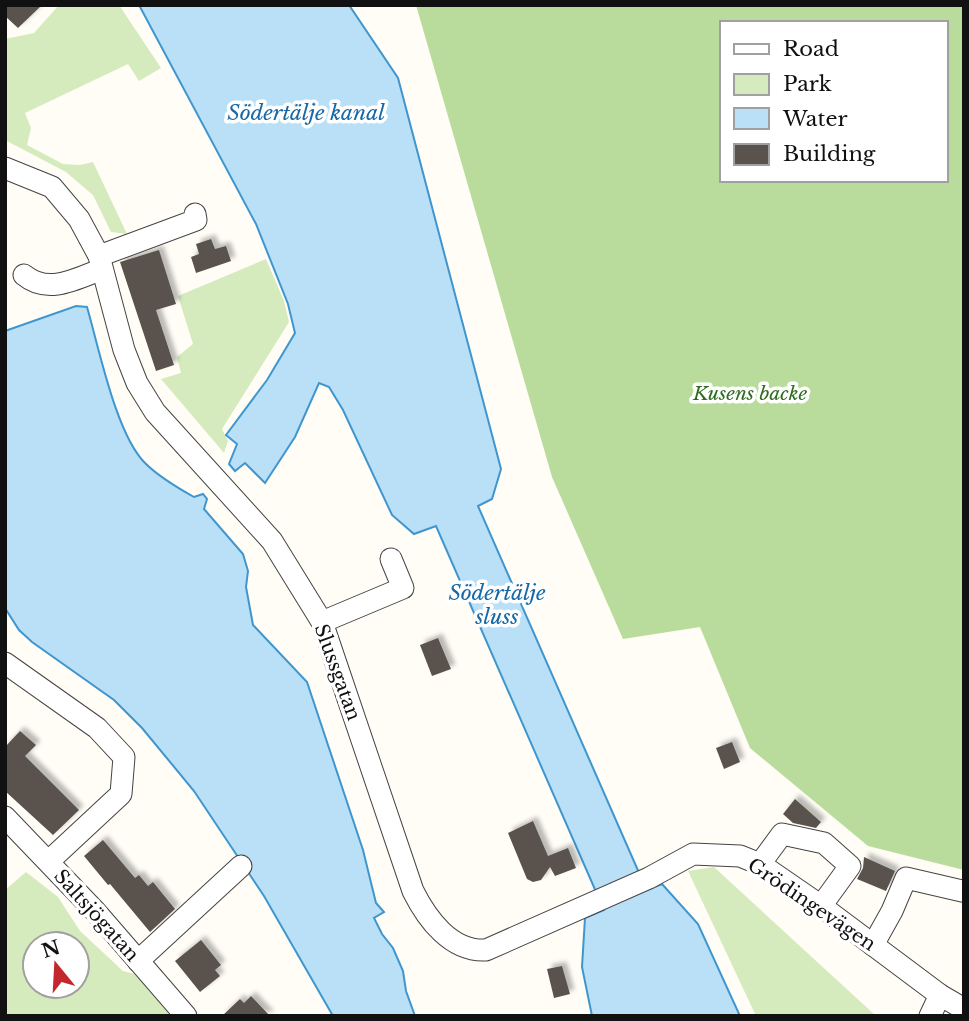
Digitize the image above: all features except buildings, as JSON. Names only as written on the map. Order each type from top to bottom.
[{"type":"street","name":"Slussgatan","points":[[5,168],[16,170],[52,187],[79,219],[101,262],[124,351],[137,383],[155,412],[272,541],[322,622],[413,891],[435,925],[461,945],[473,950],[486,950],[649,878]]},
{"type":"street","points":[[24,275],[34,283],[54,285],[101,262],[145,234],[196,220],[195,214]]},
{"type":"street","points":[[322,622],[403,588],[391,559]]},
{"type":"street","points":[[5,663],[97,728],[124,757],[121,794],[48,861]]},
{"type":"street","name":"Saltsjögatan","points":[[5,817],[96,912],[186,1016]]},
{"type":"street","points":[[760,864],[782,834],[824,843],[850,866],[821,906]]},
{"type":"street","name":"Grödingevägen","points":[[649,878],[693,854],[740,856],[760,864],[940,995],[964,1009]]},
{"type":"street","points":[[138,961],[241,866]]},
{"type":"street","points":[[873,945],[906,878],[962,891]]},
{"type":"street","points":[[930,1016],[940,995]]},
{"type":"green space","points":[[59,5],[119,5],[161,68],[139,81],[128,64],[25,113],[31,128],[27,145],[63,164],[80,165],[93,162],[127,234],[111,232],[93,195],[66,172],[5,140],[5,39],[34,33]]},
{"type":"green space","name":"Kusens backe","points":[[416,5],[964,5],[964,870],[868,846],[750,748],[700,627],[623,639],[552,477]]},
{"type":"green space","points":[[266,259],[284,301],[289,322],[222,429],[228,441],[224,453],[161,379],[181,373],[177,357],[193,344],[178,296]]},
{"type":"green space","points":[[714,867],[876,1016],[756,1016],[688,871]]},
{"type":"green space","points":[[26,872],[58,897],[79,930],[21,930],[21,1000],[91,1000],[91,941],[123,971],[139,975],[174,1016],[5,1016],[5,890]]},
{"type":"water","name":"Södertälje kanal","points":[[139,5],[349,5],[398,78],[501,469],[492,499],[478,506],[647,890],[662,884],[698,924],[740,1016],[592,1016],[582,967],[585,918],[604,910],[436,526],[414,534],[392,515],[343,410],[329,387],[319,383],[295,437],[265,483],[245,463],[235,471],[229,464],[237,444],[226,435],[267,380],[295,333],[288,304],[256,224]]},
{"type":"water","points":[[76,306],[87,307],[117,412],[135,450],[156,473],[194,497],[203,494],[207,499],[204,509],[243,554],[248,571],[246,587],[253,625],[307,682],[363,850],[376,903],[384,912],[374,918],[393,948],[403,971],[406,991],[415,1016],[333,1016],[264,896],[194,791],[142,728],[114,700],[32,642],[19,630],[5,608],[5,331]]},
{"type":"water label","name":"Södertälje sluss","points":[[497,605]]}]
